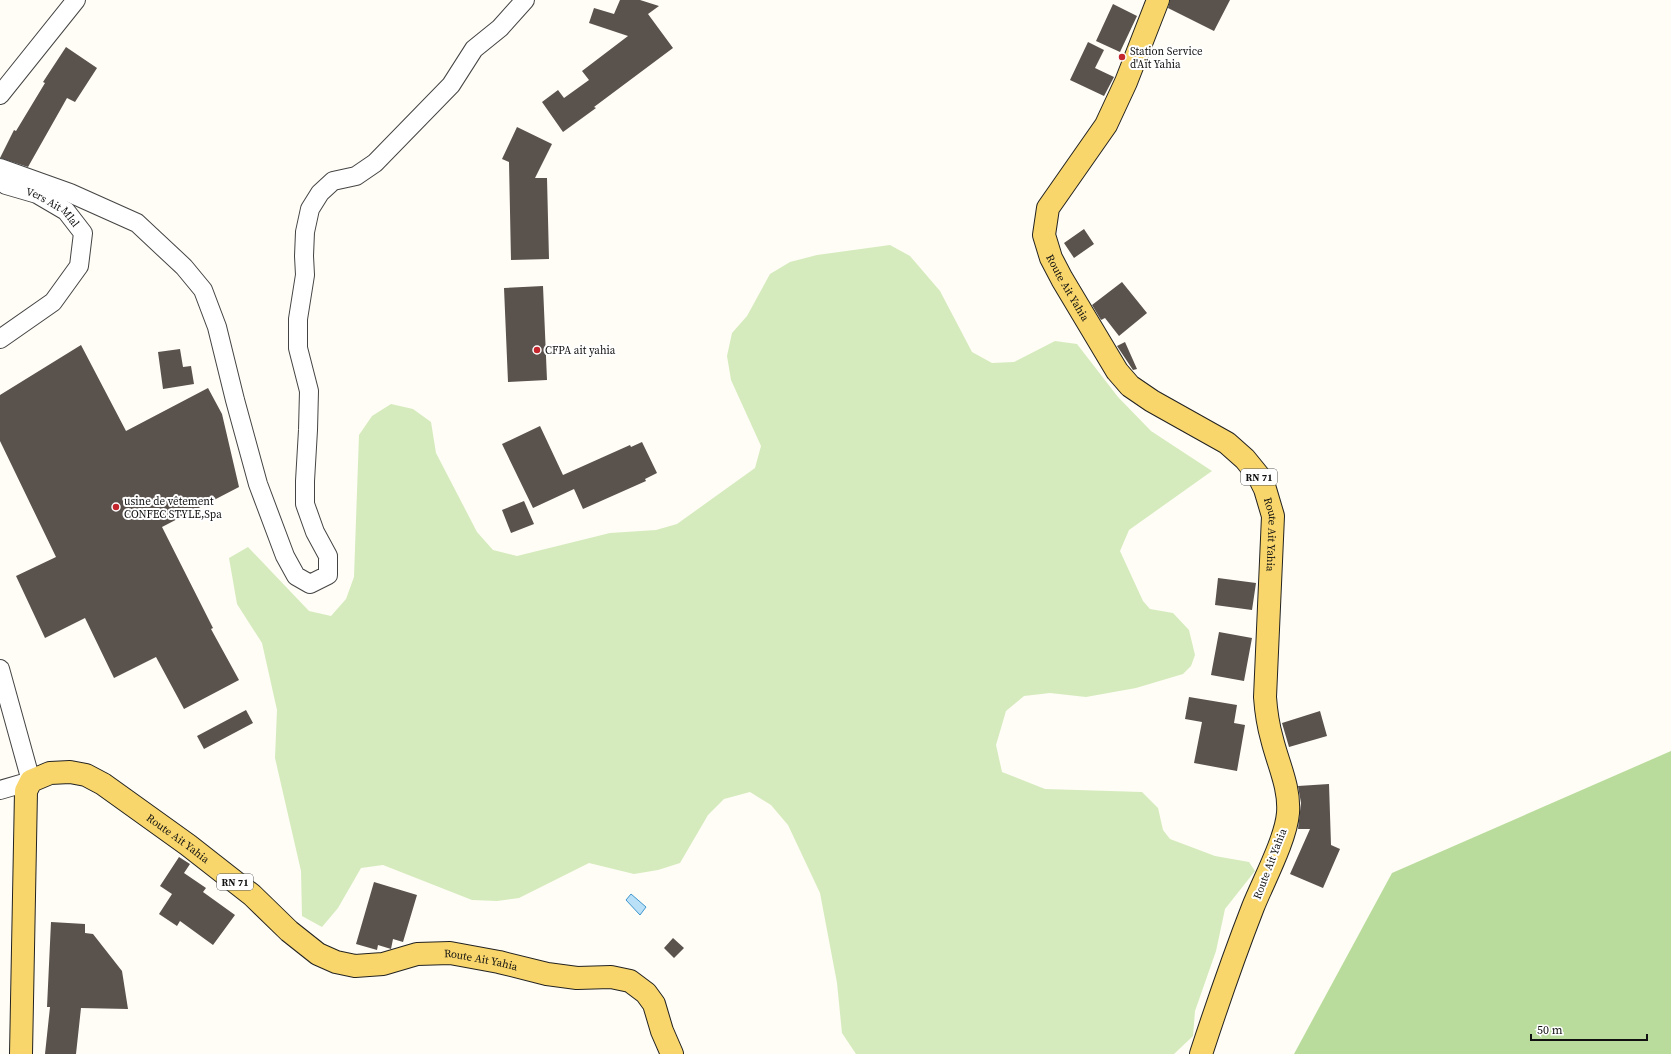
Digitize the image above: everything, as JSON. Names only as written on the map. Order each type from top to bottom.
[{"type":"main road","name":"Route Ait Yahia","points":[[1158,0],[1126,82],[1106,124],[1048,208],[1044,235],[1051,258],[1062,279],[1121,376],[1135,390],[1227,443],[1245,459],[1258,475],[1265,489],[1273,516],[1265,697],[1267,717],[1272,740],[1280,763],[1288,796],[1288,814],[1275,854],[1235,952],[1201,1054]]},
{"type":"main road","name":"Route Ait Yahia","points":[[31,781],[50,773],[70,772],[86,776],[103,784],[188,845],[252,895],[289,932],[318,954],[336,962],[355,966],[384,964],[417,954],[450,953],[499,962],[547,974],[577,978],[611,977],[630,981],[646,993],[654,1004],[662,1031],[672,1054]]},
{"type":"main road","points":[[21,1054],[25,801],[26,791],[31,781]]},
{"type":"street","points":[[0,95],[76,0]]},
{"type":"street","points":[[0,168],[70,193],[137,224],[184,267],[203,290],[217,327],[258,484],[285,556],[296,576],[310,584],[328,575],[328,556],[315,532],[305,504],[309,391],[298,348],[298,318],[305,276],[305,232],[310,210],[320,193],[333,180],[356,176],[375,163],[451,85],[474,49],[500,28],[525,0]]},
{"type":"street","name":"Vers Ait Mlal","points":[[0,178],[6,185],[37,194],[66,211],[82,233],[79,266],[53,302],[0,339]]},
{"type":"street","points":[[0,669],[31,781],[0,790]]},
{"type":"green space","points":[[890,245],[910,256],[940,291],[972,352],[992,363],[1014,362],[1055,341],[1077,344],[1118,397],[1151,431],[1212,471],[1129,530],[1120,551],[1143,601],[1150,609],[1173,613],[1189,630],[1195,655],[1191,666],[1183,674],[1136,688],[1086,697],[1050,693],[1024,696],[1006,711],[996,745],[1002,772],[1045,789],[1142,792],[1158,808],[1163,830],[1170,839],[1215,856],[1249,862],[1255,871],[1225,909],[1216,951],[1195,1011],[1193,1036],[1174,1054],[856,1054],[842,1033],[837,983],[820,893],[788,825],[771,805],[750,792],[724,799],[708,815],[680,863],[658,870],[634,874],[589,863],[519,898],[497,901],[472,900],[383,865],[361,868],[338,908],[322,927],[302,916],[301,871],[275,758],[277,710],[262,643],[237,604],[229,558],[248,547],[309,611],[331,616],[346,599],[354,577],[359,435],[372,416],[391,404],[413,409],[431,422],[436,453],[477,532],[493,550],[517,556],[610,533],[656,530],[677,524],[755,468],[761,446],[731,380],[727,356],[732,333],[747,316],[770,274],[790,262],[817,255]]},
{"type":"green space","points":[[1671,751],[1671,1054],[1294,1054],[1392,873]]},
{"type":"water","points":[[631,894],[646,907],[640,915],[626,900]]},
{"type":"building","points":[[620,0],[640,0],[659,6],[648,14],[673,48],[563,132],[542,102],[558,90],[564,98],[589,80],[582,71],[628,36],[589,23],[594,8],[614,14]]},
{"type":"building","points":[[1170,0],[1230,0],[1214,31],[1168,8]]},
{"type":"building","points":[[1113,4],[1137,16],[1120,52],[1096,41]]},
{"type":"building","points":[[1088,42],[1104,50],[1095,68],[1114,77],[1104,96],[1070,80]]},
{"type":"building","points":[[66,47],[97,68],[75,102],[67,98],[28,167],[0,158],[14,130],[16,131],[45,83],[43,82]]},
{"type":"building","points":[[517,127],[552,144],[535,178],[547,178],[549,259],[511,260],[509,162],[502,159]]},
{"type":"building","points":[[1084,229],[1094,244],[1074,258],[1064,243]]},
{"type":"building","points":[[1122,282],[1147,313],[1119,336],[1105,318],[1101,320],[1092,305]]},
{"type":"building","points":[[543,286],[547,380],[508,382],[504,288]]},
{"type":"building","points":[[1125,342],[1137,369],[1133,370],[1117,346]]},
{"type":"building","name":"usine de vêtement CONFEC STYLE,Spa","points":[[81,345],[126,431],[208,388],[222,414],[239,487],[162,527],[213,628],[211,629],[239,680],[184,709],[156,657],[114,678],[85,618],[45,638],[16,576],[56,557],[0,441],[0,395]]},
{"type":"building","points":[[180,349],[183,367],[191,366],[194,384],[163,389],[158,352]]},
{"type":"building","points":[[540,426],[563,475],[630,445],[631,447],[642,442],[657,473],[645,479],[646,481],[583,509],[574,489],[533,508],[502,444]]},
{"type":"building","points":[[524,501],[534,524],[511,533],[502,510]]},
{"type":"building","points":[[1218,578],[1256,583],[1252,610],[1215,605]]},
{"type":"building","points":[[1219,632],[1252,638],[1244,681],[1211,675]]},
{"type":"building","points":[[1189,697],[1237,705],[1234,723],[1245,725],[1237,771],[1194,763],[1202,722],[1185,719]]},
{"type":"building","points":[[246,710],[253,723],[204,749],[197,736]]},
{"type":"building","points":[[1320,711],[1327,736],[1289,747],[1282,723]]},
{"type":"building","points":[[1329,784],[1331,845],[1340,849],[1323,888],[1290,874],[1310,829],[1298,829],[1301,803],[1298,786]]},
{"type":"building","points":[[179,857],[190,864],[184,873],[206,888],[203,892],[235,915],[213,945],[180,921],[177,926],[159,914],[172,894],[160,886]]},
{"type":"building","points":[[374,882],[417,895],[403,942],[393,939],[391,949],[378,945],[377,950],[356,944]]},
{"type":"building","points":[[51,922],[85,924],[85,933],[93,934],[122,971],[128,1009],[81,1008],[76,1054],[45,1054],[50,1007],[47,1007]]},
{"type":"building","points":[[673,938],[684,948],[674,958],[664,948]]},
{"type":"place","name":"Station Service d'Aït Yahia","points":[[1122,57]]},
{"type":"place","name":"CFPA ait yahia","points":[[537,350]]},
{"type":"place","name":"usine de vêtement CONFEC STYLE,Spa","points":[[116,507]]}]
